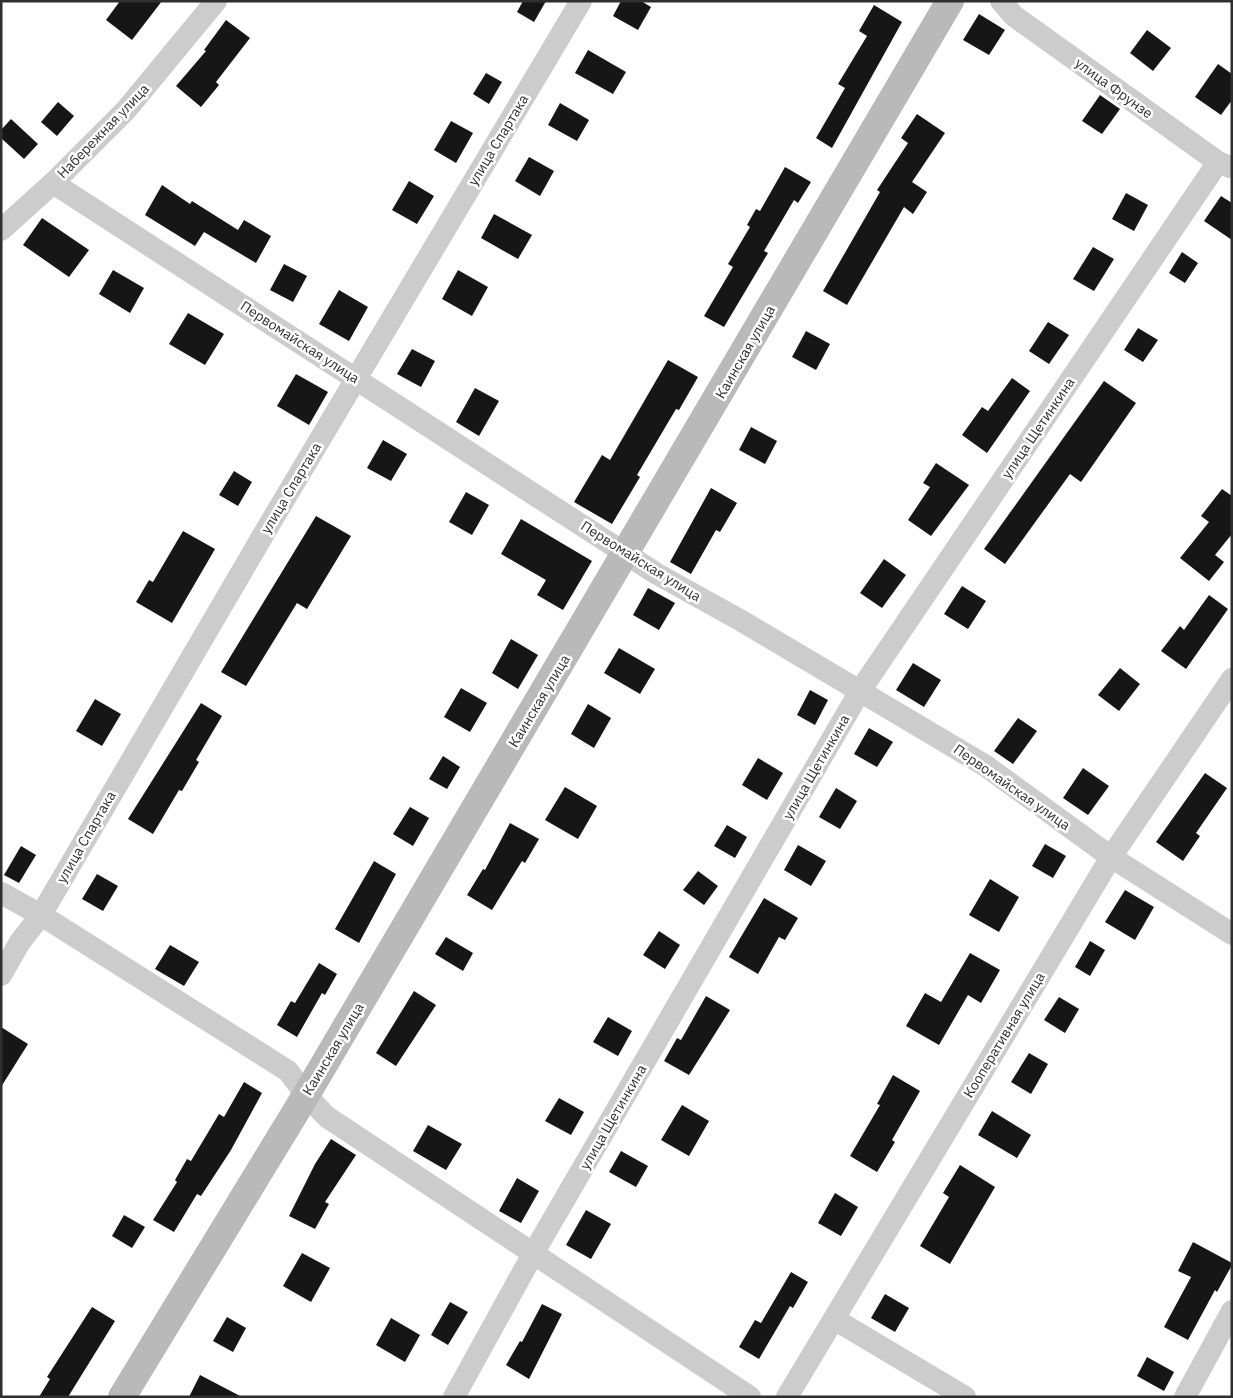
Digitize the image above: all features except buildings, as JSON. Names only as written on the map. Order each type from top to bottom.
[{"type":"main road","name":"Каинская улица","points":[[122,1397],[306,1095],[950,1]]},
{"type":"street","name":"Набережная улица","points":[[1,230],[126,110],[216,1]]},
{"type":"street","name":"улица Спартака","points":[[1,975],[20,942],[40,915],[581,1]]},
{"type":"street","name":"улица Фрунзе","points":[[1001,1],[1014,16],[1225,165]]},
{"type":"street","name":"улица Щетинкина","points":[[454,1397],[534,1252],[860,691],[1225,165]]},
{"type":"street","name":"Первомайская улица","points":[[52,183],[626,554],[986,766],[1111,857],[1232,934]]},
{"type":"street","name":"Кооперативная улица","points":[[787,1397],[1111,857],[1232,679]]},
{"type":"street","points":[[1,893],[40,915],[288,1071],[306,1095],[327,1116],[750,1397]]},
{"type":"street","points":[[1185,1397],[1232,1311]]},
{"type":"street","points":[[834,1319],[966,1397]]}]
